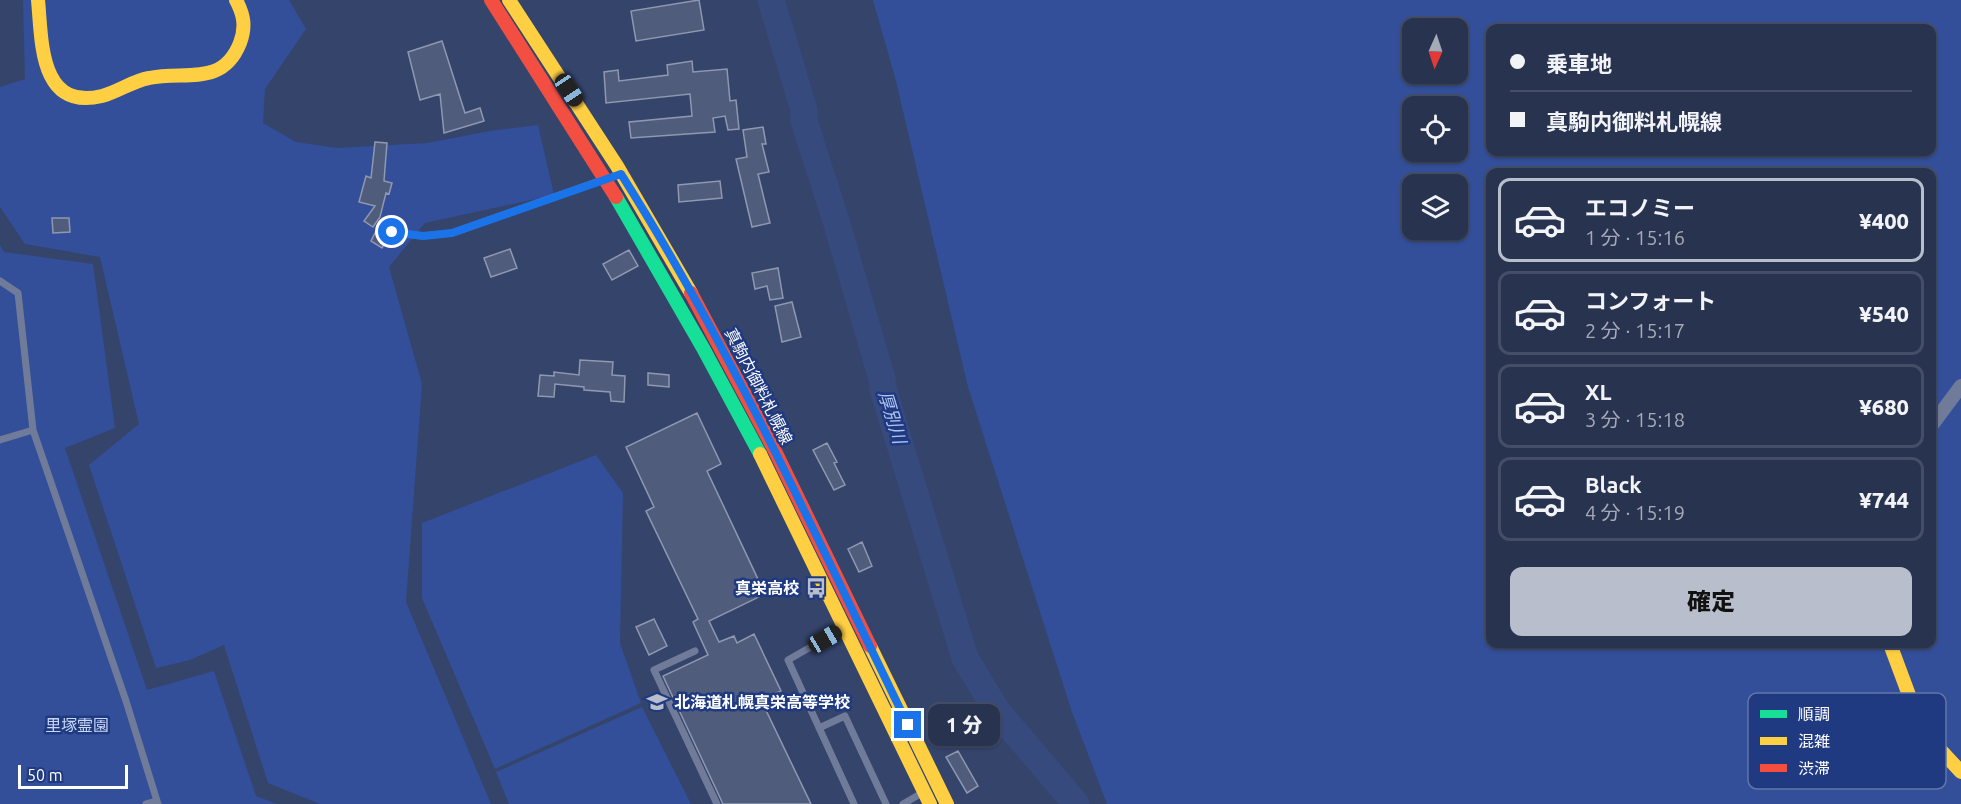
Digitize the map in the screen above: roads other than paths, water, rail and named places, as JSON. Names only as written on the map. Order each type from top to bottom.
[{"type":"main road","points":[[38,0],[43,57],[51,81],[68,94],[89,99],[110,95],[131,84],[156,76],[188,78],[211,74],[222,68],[232,58],[244,30],[243,12],[236,0]]},
{"type":"main road","name":"真駒内御料札幌線","points":[[491,0],[606,178],[731,400],[825,585],[927,798]]},
{"type":"main road","name":"真駒内御料札幌線","points":[[509,0],[581,108],[716,337],[823,546],[947,804]]},
{"type":"main road","points":[[1891,648],[1908,693]]},
{"type":"main road","points":[[1946,756],[1961,772]]},
{"type":"street","points":[[1936,420],[1961,386]]},
{"type":"lane","points":[[392,232],[423,236],[452,233],[621,174]]},
{"type":"lane","points":[[0,281],[18,293],[33,430],[126,701],[157,802],[146,804]]},
{"type":"lane","points":[[0,440],[33,430]]},
{"type":"lane","points":[[844,628],[788,660],[854,804]]},
{"type":"lane","points":[[695,651],[654,670],[717,804]]},
{"type":"lane","points":[[819,728],[845,716],[886,804]]},
{"type":"lane","points":[[903,804],[927,798]]},
{"type":"waterway","name":"厚別川","points":[[771,0],[804,110],[804,121],[882,379],[883,389],[965,658],[997,711],[1076,804]]},
{"type":"place","name":"真栄高校","points":[[816,588]]},
{"type":"place","name":"北海道札幌真栄高等学校","points":[[657,702]]},
{"type":"park label","name":"里塚霊園","points":[[77,725]]}]
